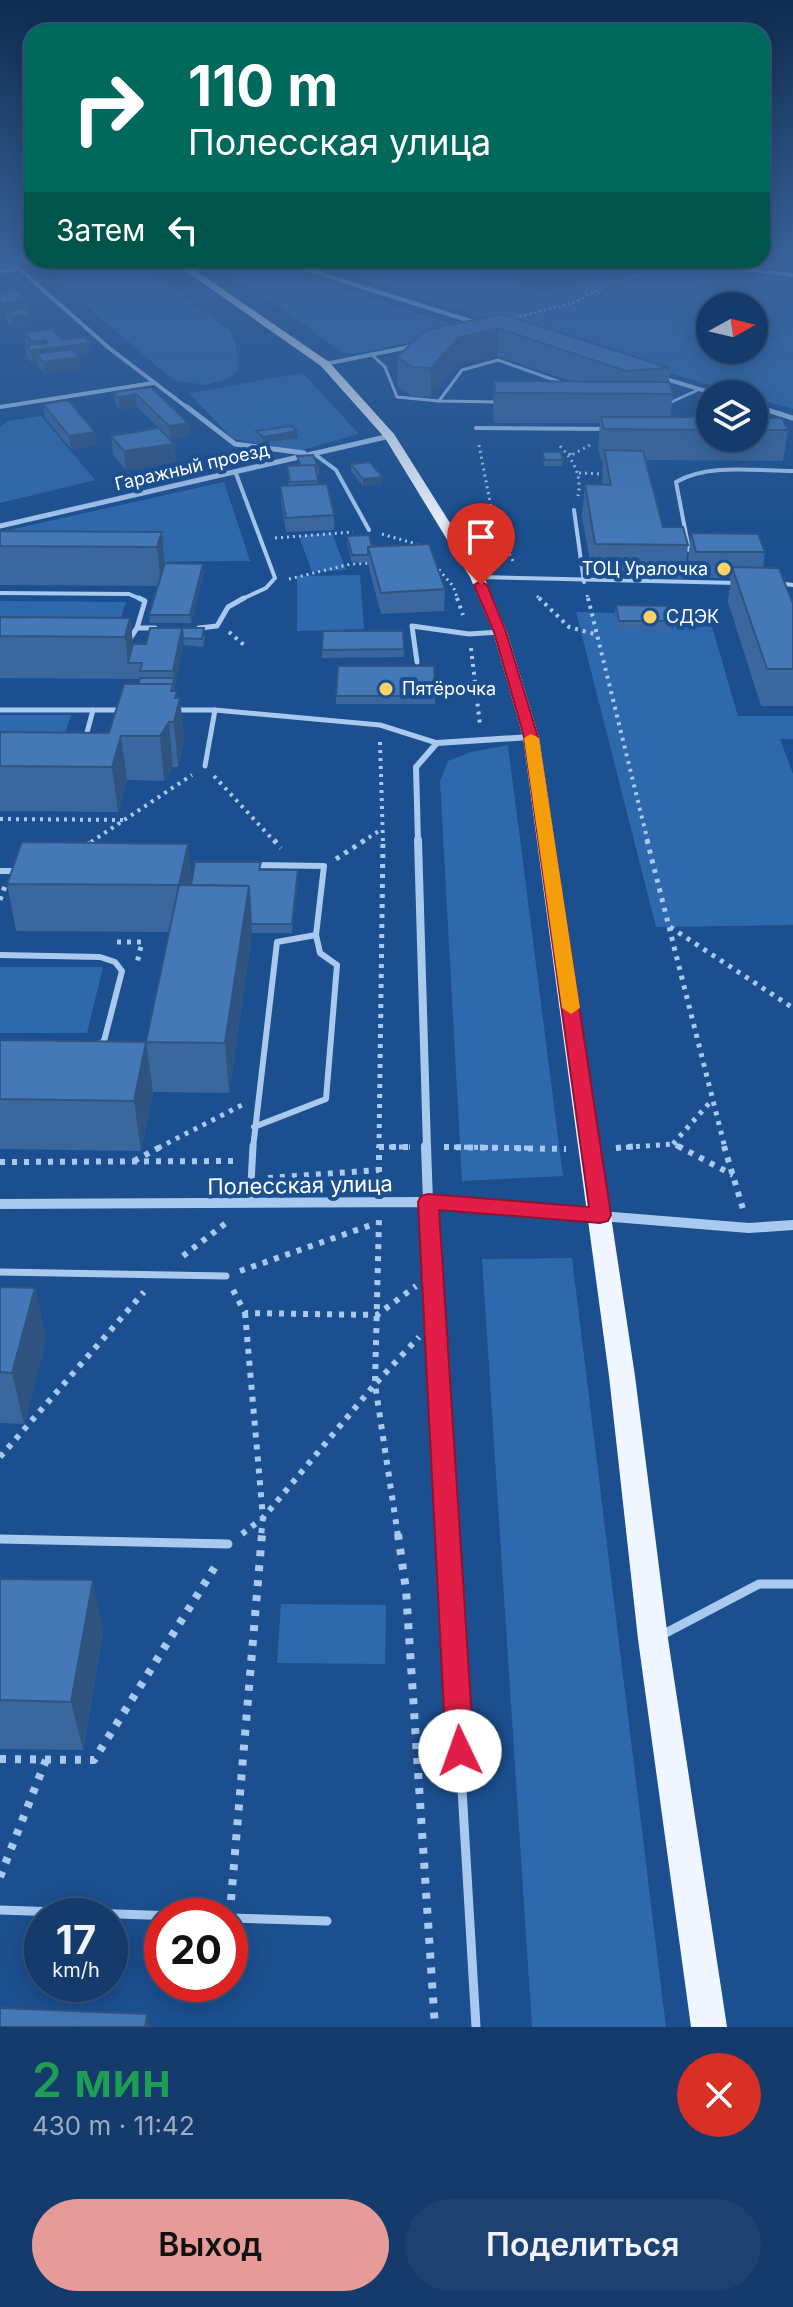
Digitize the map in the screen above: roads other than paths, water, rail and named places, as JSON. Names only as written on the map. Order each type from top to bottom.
[{"type":"main road","points":[[307,352],[325,364],[390,436],[477,577],[500,632],[531,737],[591,1149],[653,1639],[709,2027]]},
{"type":"street","points":[[117,352],[235,444],[311,453]]},
{"type":"street","points":[[325,364],[384,352]]},
{"type":"street","points":[[655,375],[696,388]]},
{"type":"street","points":[[0,407],[154,383]]},
{"type":"street","points":[[768,410],[793,418]]},
{"type":"street","name":"Гаражный проезд","points":[[0,526],[390,436]]},
{"type":"street","points":[[428,1202],[416,767],[437,743],[531,737]]},
{"type":"street","name":"Полесская улица","points":[[0,1204],[428,1202],[749,1228],[793,1225]]},
{"type":"lane","points":[[371,354],[385,367],[397,397],[500,402]]},
{"type":"lane","points":[[439,401],[462,370],[498,360],[566,384]]},
{"type":"lane","points":[[668,404],[696,391]]},
{"type":"lane","points":[[476,428],[608,429]]},
{"type":"lane","points":[[311,453],[336,470],[369,530]]},
{"type":"lane","points":[[188,628],[217,626],[222,613],[231,605],[258,594],[275,578],[235,471]]},
{"type":"lane","points":[[689,550],[676,482],[680,478],[704,473],[793,471]]},
{"type":"lane","points":[[574,510],[584,582]]},
{"type":"lane","points":[[477,577],[584,582],[742,583]]},
{"type":"lane","points":[[774,583],[793,585]]},
{"type":"lane","points":[[0,593],[129,594],[145,601],[137,628],[129,641],[120,645]]},
{"type":"lane","points":[[417,662],[412,626],[469,634],[500,632]]},
{"type":"lane","points":[[137,628],[163,628]]},
{"type":"lane","points":[[0,710],[139,710]]},
{"type":"lane","points":[[81,754],[93,710]]},
{"type":"lane","points":[[170,710],[215,710],[380,725],[437,743]]},
{"type":"lane","points":[[205,766],[215,710]]},
{"type":"lane","points":[[253,865],[324,866],[316,935],[320,953],[337,965],[326,1099],[254,1127]]},
{"type":"lane","points":[[0,871],[32,871]]},
{"type":"lane","points":[[250,1205],[254,1127],[277,942],[316,935]]},
{"type":"lane","points":[[0,955],[100,957],[115,962],[122,971],[104,1041],[86,1052]]},
{"type":"lane","points":[[428,1202],[476,2027]]},
{"type":"lane","points":[[0,1272],[226,1276]]},
{"type":"lane","points":[[0,1539],[228,1544]]},
{"type":"lane","points":[[653,1639],[759,1584],[793,1584]]},
{"type":"lane","points":[[0,1910],[144,1915]]},
{"type":"lane","points":[[248,1918],[327,1921]]},
{"type":"place","name":"ТОЦ Уралочка","points":[[724,569]]},
{"type":"place","name":"СДЭК","points":[[650,617]]},
{"type":"place","name":"Пятёрочка","points":[[386,689]]}]
